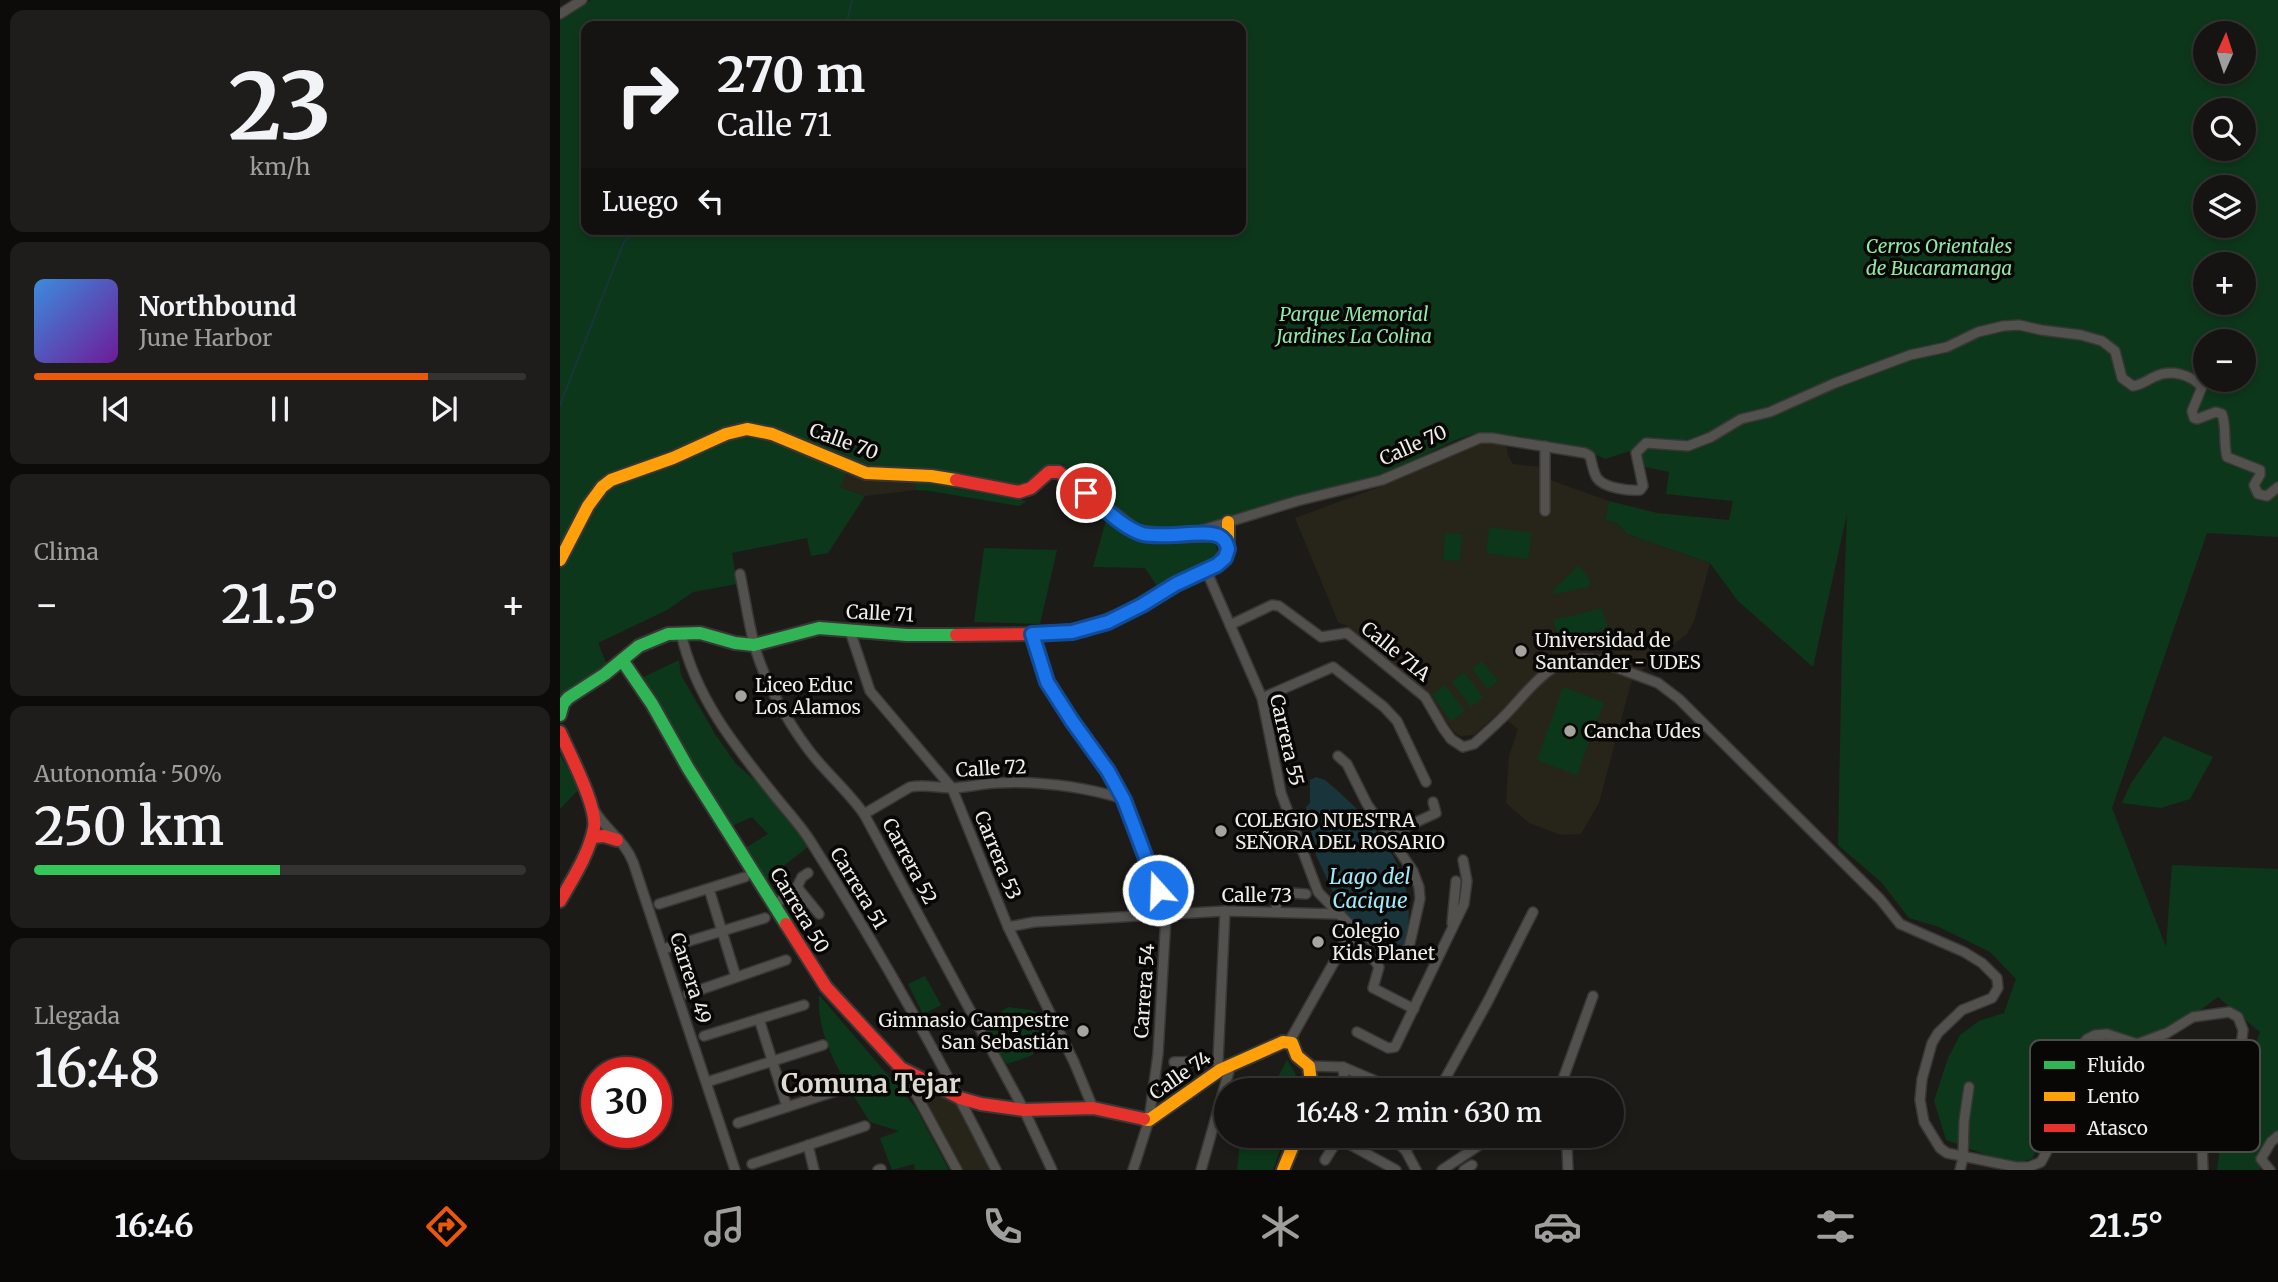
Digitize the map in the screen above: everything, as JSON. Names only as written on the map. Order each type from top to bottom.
[{"type":"street","points":[[560,14],[582,0]]},
{"type":"street","name":"Calle 70","points":[[1184,536],[1297,501],[1382,480],[1480,438],[1588,454],[1596,477],[1605,483],[1628,490],[1642,489],[1636,453],[1646,443],[1688,446],[1711,437],[1741,419],[1770,412],[1835,383],[1910,355],[1947,347],[1991,328],[2011,325],[2081,335],[2102,341],[2115,351],[2122,378],[2133,386],[2165,374],[2185,375],[2194,379],[2202,387],[2192,411],[2194,418],[2216,412],[2222,414],[2227,457],[2260,470],[2254,487],[2258,494],[2267,496],[2278,487]]},
{"type":"street","name":"Calle 70","points":[[560,560],[603,485],[726,434],[747,429],[772,434],[866,473],[931,476],[1019,492],[1031,488],[1046,474],[1056,472],[1065,476],[1132,529],[1149,535],[1184,536],[1205,533]]},
{"type":"street","points":[[1545,446],[1545,511]]},
{"type":"street","points":[[1212,567],[1225,558],[1228,549],[1228,522]]},
{"type":"street","points":[[1205,533],[1221,536],[1228,549]]},
{"type":"street","points":[[1205,533],[1216,537],[1220,542],[1222,555],[1212,567]]},
{"type":"street","name":"Carrera 55","points":[[1212,567],[1230,625],[1262,698],[1277,777],[1290,821],[1318,892],[1357,931],[1395,955],[1401,955],[1409,947],[1420,899],[1419,887],[1413,871],[1388,835]]},
{"type":"street","name":"Calle 71","points":[[560,715],[568,698],[659,636],[700,633],[735,643],[754,645],[819,628],[907,635],[1072,632],[1096,626],[1129,612],[1176,584],[1212,567]]},
{"type":"street","name":"Carrera 52","points":[[740,574],[754,645],[776,694],[805,746],[864,814],[1024,1110],[1052,1170]]},
{"type":"street","name":"Calle 71A","points":[[1230,625],[1272,605],[1279,606],[1321,636],[1347,633],[1425,697],[1451,739],[1463,747],[1474,744],[1550,669],[1569,659],[1596,660],[1658,683],[1679,699],[1741,758],[1881,899],[1900,925],[1964,952],[1982,963],[1997,978],[1998,988],[1992,998],[1962,1010],[1938,1033],[1932,1043],[1922,1079],[1920,1100],[1924,1122],[1940,1148],[1963,1158]]},
{"type":"street","name":"Carrera 53","points":[[850,631],[870,691],[952,788],[1008,927],[1074,1062],[1093,1108]]},
{"type":"street","name":"Carrera 51","points":[[681,633],[687,662],[698,685],[736,747],[809,839],[874,945],[960,1098],[996,1170]]},
{"type":"street","name":"Carrera 54","points":[[1032,634],[1047,682],[1108,771],[1124,800],[1166,916],[1158,1054],[1149,1120],[1133,1170]]},
{"type":"street","name":"Carrera 50","points":[[622,660],[652,704],[688,768],[804,955],[826,987],[901,1068],[957,1170]]},
{"type":"street","points":[[1262,698],[1333,667],[1384,707],[1396,721],[1426,782]]},
{"type":"street","points":[[560,732],[593,808],[595,827],[579,870],[560,901]]},
{"type":"street","points":[[1338,756],[1347,764],[1367,804],[1388,835],[1436,813],[1433,802]]},
{"type":"street","name":"Calle 72","points":[[864,814],[910,787],[952,788],[998,783],[1034,783],[1099,792],[1124,800]]},
{"type":"street","name":"Carrera 49","points":[[593,808],[631,856],[735,1170]]},
{"type":"street","points":[[593,837],[617,839]]},
{"type":"street","points":[[1356,1032],[1392,1049],[1395,1047],[1467,892],[1464,860]]},
{"type":"street","points":[[775,905],[797,887],[807,873]]},
{"type":"street","points":[[659,904],[745,877]]},
{"type":"street","points":[[1452,928],[1456,881]]},
{"type":"street","points":[[797,887],[819,914]]},
{"type":"street","points":[[709,889],[736,977]]},
{"type":"street","points":[[1276,912],[1277,892],[1306,894]]},
{"type":"street","points":[[1201,1170],[1223,1065],[1225,911]]},
{"type":"street","name":"Calle 73","points":[[1008,927],[1034,922],[1225,911],[1338,914]]},
{"type":"street","points":[[1446,1078],[1533,912]]},
{"type":"street","points":[[663,949],[765,918]]},
{"type":"street","points":[[1357,931],[1354,943],[1377,963],[1374,989],[1414,1009]]},
{"type":"street","points":[[1357,931],[1338,955],[1289,1042],[1300,1060],[1308,1066],[1343,1067],[1369,1078]]},
{"type":"street","points":[[688,994],[786,960]]},
{"type":"street","points":[[1563,1078],[1593,996]]},
{"type":"street","points":[[704,1036],[804,1006]]},
{"type":"street","points":[[2148,1040],[2167,1033],[2193,1017],[2229,1012],[2238,1017],[2243,1030],[2242,1040]]},
{"type":"street","points":[[760,1019],[787,1107]]},
{"type":"street","points":[[2086,1040],[2095,1035],[2107,1034],[2125,1040]]},
{"type":"street","name":"Calle 74","points":[[901,1068],[960,1098],[981,1104],[1024,1110],[1093,1108],[1149,1120],[1223,1065],[1289,1042]]},
{"type":"street","points":[[707,1082],[823,1045]]},
{"type":"street","points":[[1174,1062],[1223,1065]]},
{"type":"street","points":[[1308,1066],[1310,1078]]},
{"type":"street","points":[[1343,1067],[1344,1078]]},
{"type":"street","points":[[1959,1170],[1963,1158],[1964,1121],[1969,1087]]},
{"type":"street","points":[[738,1123],[842,1088]]},
{"type":"street","points":[[752,1164],[865,1126]]},
{"type":"street","points":[[2270,1170],[2261,1158],[2278,1136]]},
{"type":"street","points":[[808,1145],[814,1170]]},
{"type":"street","points":[[1283,1170],[1292,1148]]},
{"type":"street","points":[[1325,1160],[1332,1148]]},
{"type":"street","points":[[1356,1148],[1396,1170]]},
{"type":"street","points":[[1403,1148],[1416,1170]]},
{"type":"street","points":[[1442,1170],[1475,1148]]},
{"type":"street","points":[[1567,1148],[1568,1170]]},
{"type":"street","points":[[1963,1158],[2029,1167],[2041,1162],[2047,1152]]},
{"type":"street","points":[[2202,1152],[2203,1170]]},
{"type":"shaded area","name":"Universidad de Santander - UDES","points":[[1506,443],[1513,464],[1541,467],[1542,477],[1609,501],[1605,520],[1617,523],[1627,534],[1710,563],[1694,621],[1687,634],[1644,668],[1631,683],[1599,803],[1581,834],[1561,835],[1529,823],[1506,803],[1509,756],[1518,729],[1498,713],[1474,735],[1461,736],[1455,733],[1427,695],[1351,628],[1338,622],[1295,518],[1382,486],[1475,444]]},
{"type":"shaded area","points":[[845,474],[876,481],[914,480],[916,490],[865,496],[840,487]]},
{"type":"shaded area","points":[[909,1075],[959,1100],[992,1170],[960,1170]]},
{"type":"green space","points":[[591,0],[2278,0],[2278,537],[2207,533],[2112,808],[2166,947],[2172,865],[2278,869],[2278,1140],[2271,1147],[2260,1170],[2217,1170],[2220,1152],[2260,1152],[2260,1040],[2257,1040],[2260,1032],[2218,997],[2162,1038],[2162,1029],[2145,1037],[2129,1039],[2094,1032],[2086,1040],[2030,1040],[2030,1152],[2035,1152],[2032,1159],[2011,1164],[1946,1140],[1934,1101],[1948,1058],[1960,1035],[1979,1021],[2004,1013],[2016,979],[1990,952],[1939,927],[1909,918],[1881,882],[1838,845],[1847,514],[1813,667],[1738,601],[1710,563],[1627,534],[1617,523],[1605,520],[1609,501],[1657,513],[1729,520],[1733,501],[1666,494],[1669,472],[1636,465],[1630,451],[1605,459],[1544,441],[1480,433],[1459,439],[1370,479],[1195,527],[1169,530],[1140,527],[1063,464],[1041,468],[1016,488],[873,468],[852,460],[840,487],[865,496],[828,553],[811,556],[807,538],[732,553],[737,584],[693,592],[667,610],[598,643],[607,665],[560,696],[560,20]]},
{"type":"green space","points":[[914,481],[1027,501],[1019,506],[916,490]]},
{"type":"green space","points":[[1107,517],[1128,533],[1142,538],[1211,538],[1218,553],[1211,562],[1181,573],[1157,586],[1145,568],[1093,567]]},
{"type":"green space","points":[[1489,527],[1532,533],[1528,559],[1486,553]]},
{"type":"green space","points":[[1445,533],[1462,534],[1460,561],[1443,560]]},
{"type":"green space","points":[[984,548],[1057,550],[1040,624],[974,622]]},
{"type":"green space","points":[[1579,565],[1591,586],[1555,594],[1553,590]]},
{"type":"green space","points":[[1602,608],[1608,629],[1559,641],[1553,620]]},
{"type":"green space","points":[[679,660],[681,675],[715,734],[736,764],[768,791],[809,846],[762,883],[742,850],[768,834],[752,817],[725,829],[631,683]]},
{"type":"green space","points":[[1482,661],[1498,681],[1488,689],[1472,669]]},
{"type":"green space","points":[[1464,672],[1483,697],[1471,707],[1452,682]]},
{"type":"green space","points":[[1445,685],[1465,711],[1451,721],[1432,695]]},
{"type":"green space","name":"Cancha Udes","points":[[1563,687],[1604,702],[1577,775],[1537,760]]},
{"type":"green space","points":[[2164,736],[2213,757],[2190,799],[2161,808],[2122,803],[2131,783]]},
{"type":"green space","points":[[560,755],[579,789],[560,809]]},
{"type":"green space","points":[[925,976],[941,1005],[923,1014],[908,984]]},
{"type":"green space","points":[[819,995],[916,1108],[949,1170],[915,1170],[914,1164],[892,1170],[880,1138],[899,1131],[870,1122],[852,1093],[835,1062],[822,1029]]},
{"type":"green space","points":[[1008,1007],[1031,1010],[1046,1016],[1050,1028],[1048,1040],[1033,1035],[1033,1055],[1007,1064],[981,1026]]},
{"type":"green space","points":[[1287,1060],[1296,1078],[1277,1078]]},
{"type":"green space","points":[[1239,1148],[1281,1148],[1273,1170],[1237,1170]]},
{"type":"water","name":"Lago del Cacique","points":[[1316,777],[1325,780],[1361,814],[1377,832],[1401,872],[1409,919],[1405,944],[1402,946],[1349,919],[1341,910],[1316,855],[1306,807],[1310,803],[1310,780]]},
{"type":"waterway","points":[[847,21],[852,0]]},
{"type":"waterway","points":[[560,405],[624,242],[631,235]]},
{"type":"traffic: fast","points":[[560,715],[568,698],[605,674],[639,646],[668,634],[700,633],[735,643],[754,645],[819,628],[907,635],[956,635]]},
{"type":"traffic: fast","points":[[622,660],[652,704],[688,768],[786,924]]},
{"type":"traffic: slow","points":[[560,560],[588,506],[602,487],[611,480],[673,458],[726,434],[747,429],[772,434],[866,473],[956,480]]},
{"type":"traffic: slow","points":[[1228,522],[1228,545]]},
{"type":"traffic: slow","points":[[1144,1119],[1149,1120],[1220,1070],[1283,1042],[1292,1043],[1297,1056],[1309,1066],[1310,1078]]},
{"type":"traffic: slow","points":[[1283,1170],[1292,1148]]},
{"type":"traffic: jam","points":[[956,480],[1019,492],[1031,488],[1049,472],[1059,472],[1137,532],[1175,536],[1216,534],[1224,540],[1228,551],[1217,565],[1176,584],[1129,612],[1084,630],[956,635]]},
{"type":"traffic: jam","points":[[560,732],[587,794],[594,819],[588,847],[560,901]]},
{"type":"traffic: jam","points":[[593,837],[604,836],[617,840]]},
{"type":"traffic: jam","points":[[786,924],[826,987],[901,1068],[960,1098],[981,1104],[1024,1110],[1093,1108],[1144,1119]]},
{"type":"place","name":"Universidad de Santander - UDES","points":[[1521,651]]},
{"type":"place","name":"Liceo Educ Los Alamos","points":[[741,696]]},
{"type":"place","name":"Cancha Udes","points":[[1570,731]]},
{"type":"place","name":"COLEGIO NUESTRA SEÑORA DEL ROSARIO","points":[[1221,831]]},
{"type":"place","name":"Colegio Kids Planet","points":[[1318,942]]},
{"type":"place","name":"Gimnasio Campestre San Sebastián","points":[[1083,1031]]},
{"type":"district","name":"Comuna Tejar","points":[[871,1084]]},
{"type":"route","points":[[1086,493],[1142,534],[1216,534],[1221,536],[1228,549],[1225,558],[1217,565],[1176,584],[1108,622],[1072,632],[1032,634],[1047,682],[1108,771],[1124,800],[1158,890]]},
{"type":"park label","name":"Cerros Orientales de Bucaramanga","points":[[1939,257]]},
{"type":"park label","name":"Parque Memorial Jardines La Colina","points":[[1354,325]]}]
